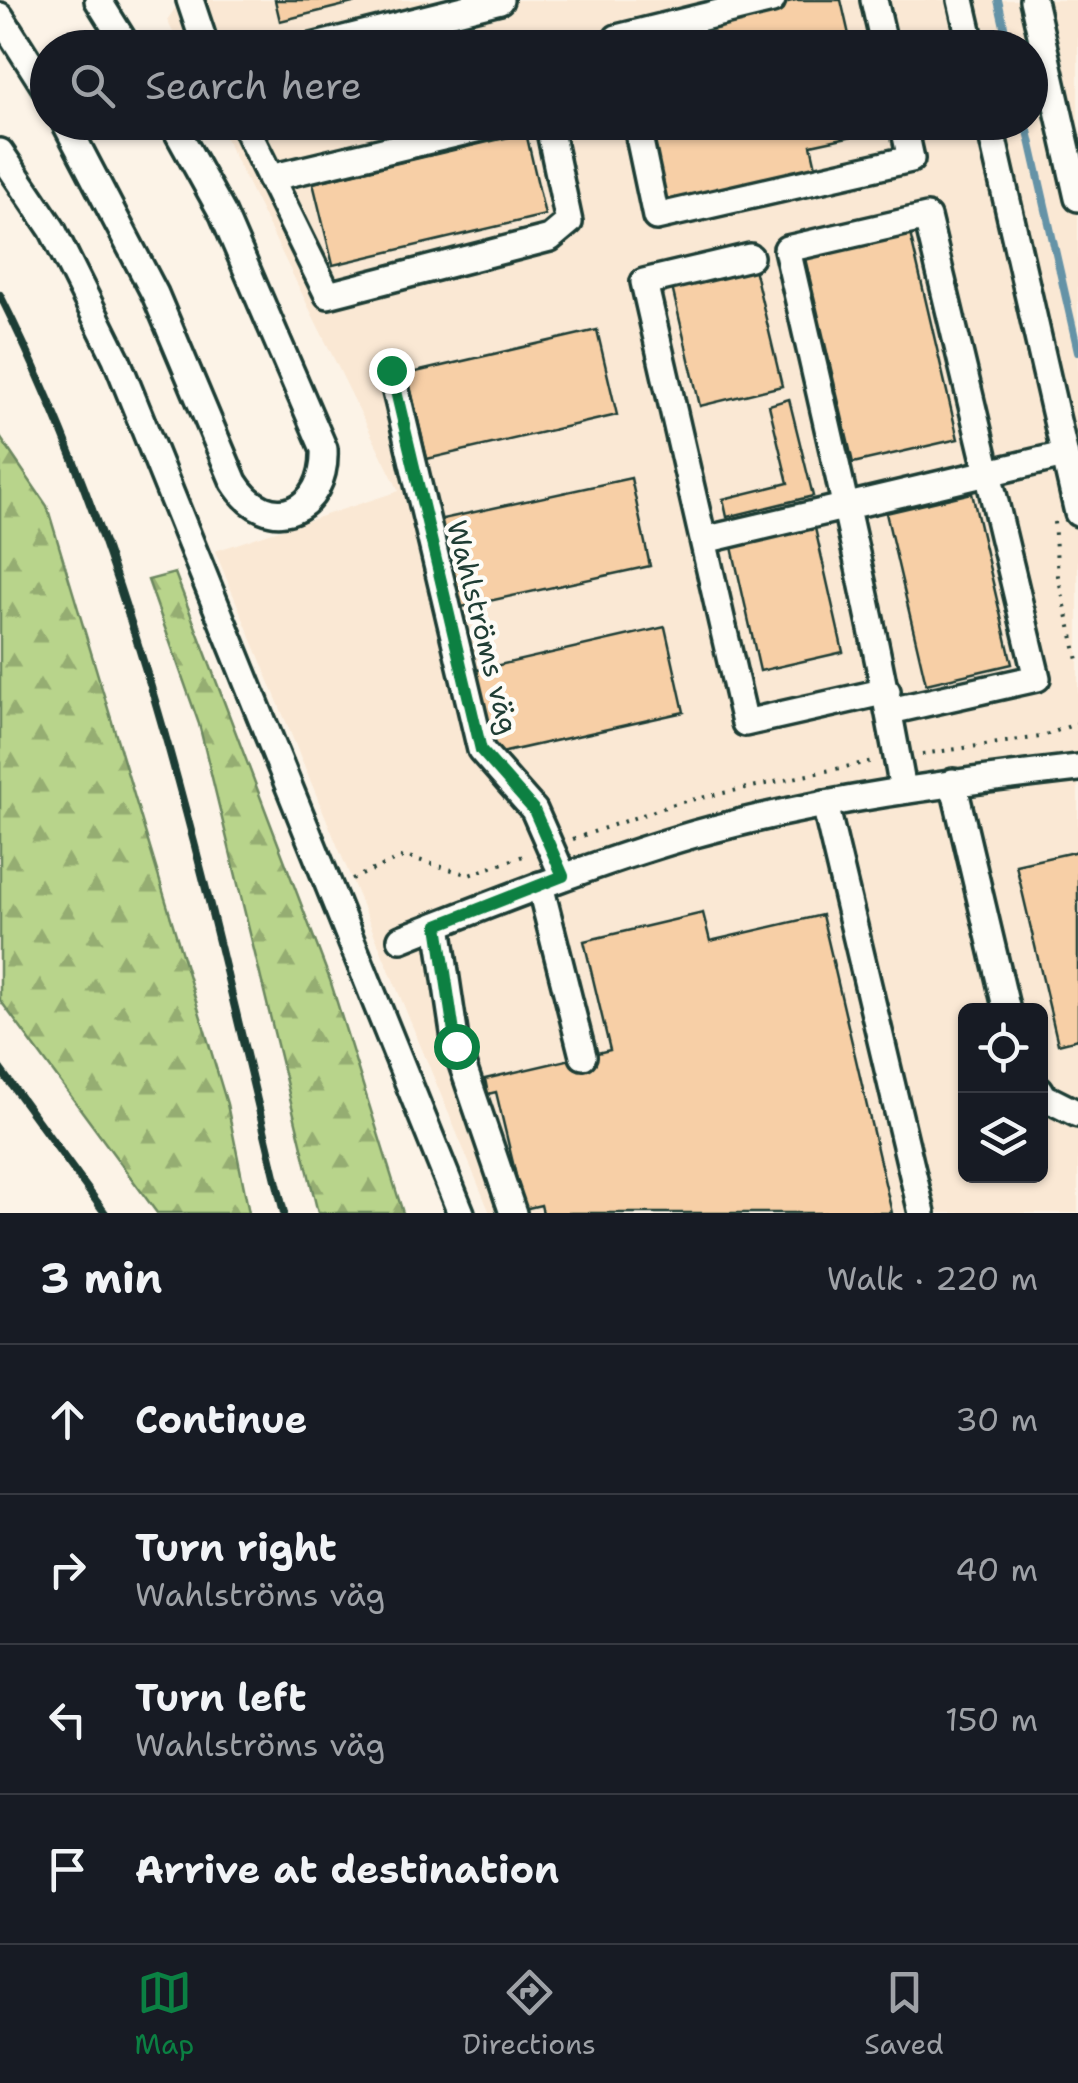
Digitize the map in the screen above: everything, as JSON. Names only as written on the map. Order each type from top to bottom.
[{"type":"street","points":[[98,0],[117,30]]},
{"type":"street","points":[[190,0],[200,30]]},
{"type":"street","points":[[380,30],[500,0]]},
{"type":"street","points":[[650,30],[772,0]]},
{"type":"street","points":[[874,0],[882,30]]},
{"type":"street","points":[[961,0],[968,30]]},
{"type":"street","points":[[1033,0],[1040,30]]},
{"type":"street","points":[[0,16],[30,64]]},
{"type":"street","points":[[1048,66],[1078,198]]},
{"type":"street","points":[[74,140],[155,294],[234,482],[247,503],[260,510],[280,512],[301,505],[318,490],[325,468],[324,450],[223,214],[182,140]]},
{"type":"street","points":[[252,140],[328,295],[550,238],[569,222],[552,140]]},
{"type":"street","points":[[270,178],[429,140]]},
{"type":"street","points":[[640,140],[656,217],[911,158],[907,140]]},
{"type":"street","points":[[993,140],[1078,513]]},
{"type":"street","points":[[0,152],[52,229],[116,358],[461,1213]]},
{"type":"street","points":[[750,258],[644,282],[746,723],[888,701],[1037,678],[927,217],[786,249],[888,701],[902,790]]},
{"type":"street","name":"Wahlströms väg","points":[[391,370],[481,750],[534,810],[550,846],[552,880],[583,1056]]},
{"type":"street","points":[[704,540],[1064,455]]},
{"type":"street","points":[[401,939],[552,880],[697,834],[902,790],[1078,768]]},
{"type":"street","points":[[953,782],[1005,1003]]},
{"type":"street","points":[[826,804],[922,1213]]},
{"type":"street","points":[[438,925],[456,1046],[513,1213]]},
{"type":"street","points":[[1042,1093],[1078,1114]]},
{"type":"path","points":[[330,888],[406,856],[453,874],[469,875],[676,802],[897,757],[1040,737],[1078,723]]},
{"type":"shaded area","points":[[181,0],[1078,0],[1078,1213],[490,1213],[215,551],[399,491],[226,140],[1048,140],[1048,30],[172,30],[167,20]]},
{"type":"green space","points":[[0,437],[47,506],[227,1104],[249,1213],[157,1213],[0,1000]]},
{"type":"green space","points":[[175,573],[330,980],[403,1213],[318,1213],[199,724],[148,580]]},
{"type":"building","points":[[275,0],[365,0],[280,21]]},
{"type":"building","points":[[841,0],[848,30],[693,30],[781,10],[780,4]]},
{"type":"building","points":[[496,140],[528,140],[545,215],[333,265],[313,183]]},
{"type":"building","points":[[651,140],[834,140],[811,145],[816,167],[665,201]]},
{"type":"building","points":[[909,229],[958,439],[853,463],[804,254]]},
{"type":"building","points":[[753,264],[782,386],[700,406],[671,283]]},
{"type":"building","points":[[597,330],[617,415],[427,459],[407,374]]},
{"type":"building","points":[[789,399],[813,496],[727,517],[723,499],[788,483],[769,405]]},
{"type":"building","points":[[631,478],[650,566],[457,608],[438,520]]},
{"type":"building","points":[[972,493],[1012,664],[926,684],[886,513]]},
{"type":"building","points":[[815,528],[843,652],[760,671],[732,547]]},
{"type":"building","points":[[665,627],[684,712],[492,755],[473,671]]},
{"type":"building","points":[[1078,851],[1078,1039],[1058,1044],[1016,865]]},
{"type":"building","points":[[703,913],[710,941],[822,915],[892,1213],[543,1213],[541,1205],[524,1209],[496,1092],[488,1094],[485,1079],[610,1050],[584,941]]},
{"type":"waterway","points":[[998,0],[1005,30]]},
{"type":"waterway","points":[[1030,140],[1078,351]]},
{"type":"railway","points":[[0,295],[51,405],[134,630],[199,862],[284,1213]]},
{"type":"railway","points":[[0,1069],[105,1213]]},
{"type":"route","points":[[391,370],[481,750],[534,810],[563,876],[438,925],[456,1046]]}]
